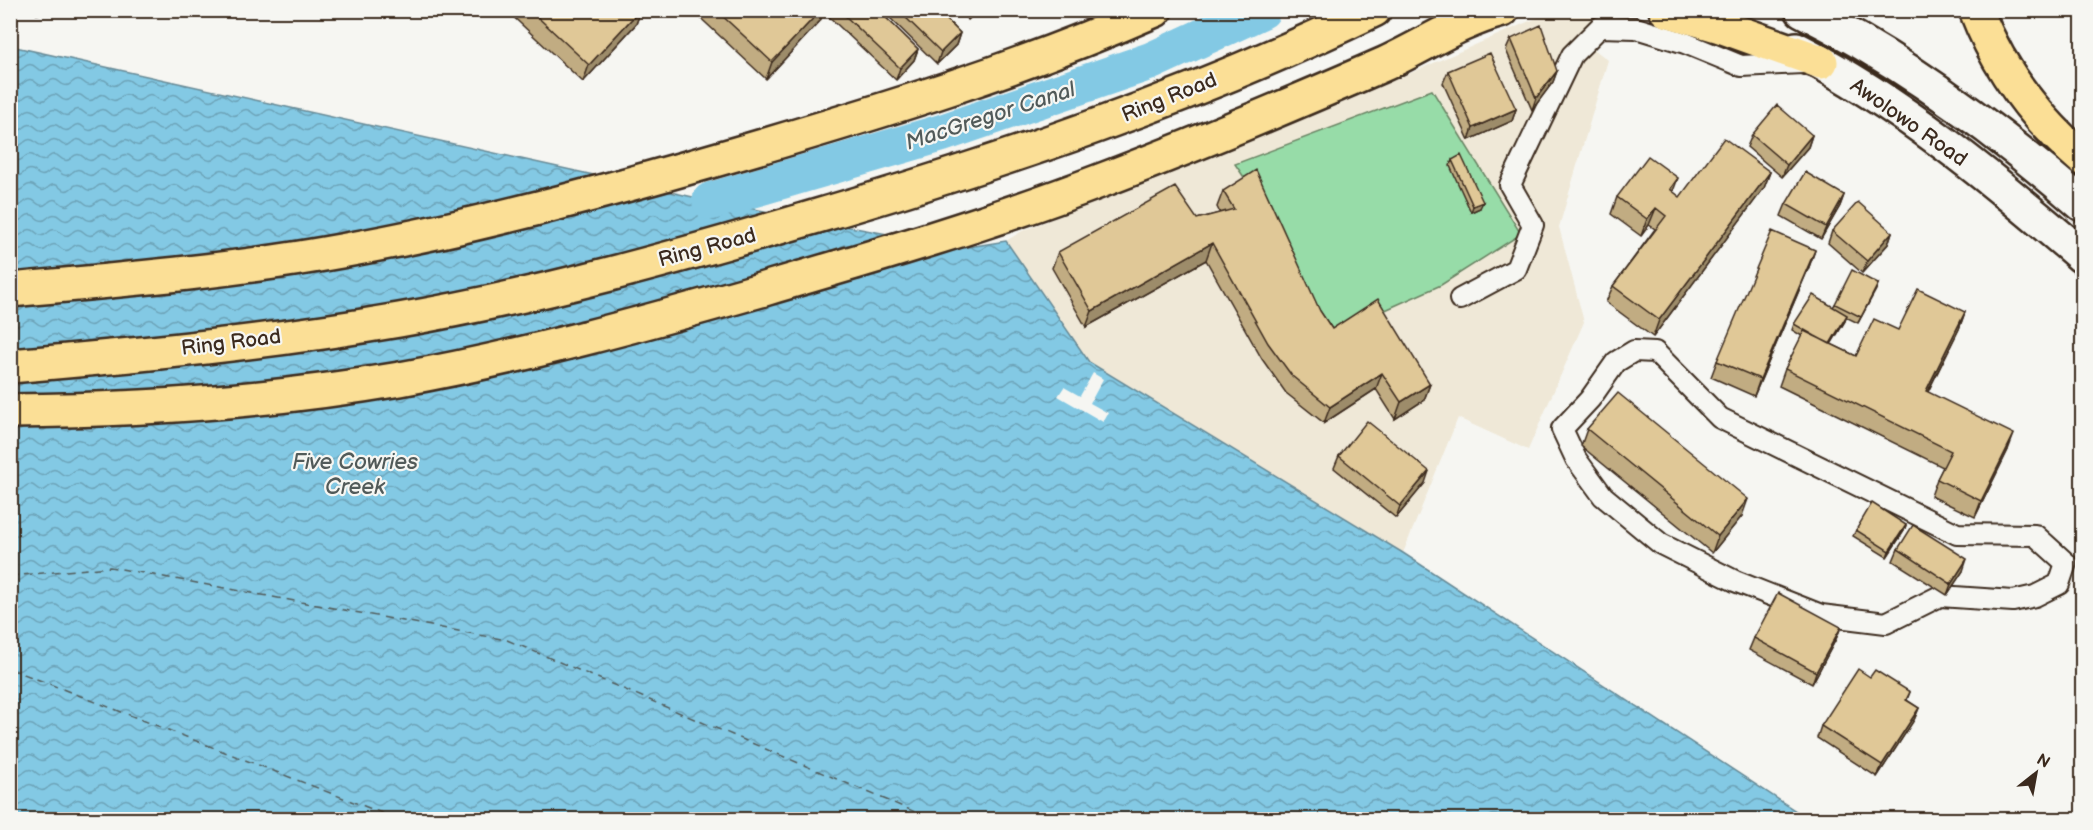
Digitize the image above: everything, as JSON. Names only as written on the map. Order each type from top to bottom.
[{"type":"highway","points":[[10,290],[159,276],[341,251],[591,196],[914,102],[1072,46],[1155,10]]},
{"type":"highway","name":"Ring Road","points":[[10,366],[205,346],[399,320],[543,289],[727,243],[919,186],[1080,133],[1374,10]]},
{"type":"highway","points":[[10,411],[80,410],[256,398],[400,379],[551,346],[863,260],[1056,198],[1227,132],[1395,59],[1480,16],[1502,10]]},
{"type":"highway","points":[[1666,10],[1720,26],[1821,62]]},
{"type":"highway","points":[[1977,10],[1987,39],[2011,81],[2041,120],[2082,158]]},
{"type":"main road","name":"Awolowo Road","points":[[1719,10],[1821,62],[1909,119],[1990,178],[2082,256]]},
{"type":"main road","name":"Awolowo Road","points":[[1802,10],[1849,34],[1930,85],[2011,146],[2082,204]]},
{"type":"lane","points":[[1460,299],[1516,269],[1533,225],[1510,185],[1572,55],[1600,27],[1636,28],[1685,43],[1741,66],[1821,62]]},
{"type":"lane","points":[[1634,351],[1655,352],[1720,418],[1957,534],[2035,535],[2074,560],[2059,584],[2035,596],[2013,601],[1940,596],[1886,623],[1821,615],[1735,581],[1661,544],[1604,496],[1576,459],[1562,429],[1590,399],[1616,362],[1634,351]]},
{"type":"shaded area","points":[[1587,10],[1597,14],[1586,43],[1608,60],[1559,227],[1584,322],[1528,450],[1458,418],[1403,553],[1089,362],[1006,241],[1022,231],[1340,104],[1548,13]]},
{"type":"green space","points":[[1432,90],[1521,234],[1441,285],[1372,316],[1326,345],[1250,186],[1235,164]]},
{"type":"water","name":"Five Cowries Creek","points":[[11,46],[711,201],[962,248],[1006,241],[1089,362],[1403,553],[1808,819],[11,820]]},
{"type":"pier","points":[[1093,373],[1103,379],[1090,403],[1108,413],[1103,422],[1058,396],[1064,387],[1080,396]]},
{"type":"building","points":[[530,10],[640,10],[589,65]]},
{"type":"building","points":[[716,10],[821,10],[772,62]]},
{"type":"building","points":[[839,10],[878,10],[918,49],[900,68]]},
{"type":"building","points":[[898,10],[937,10],[960,33],[941,52]]},
{"type":"building","points":[[1541,25],[1557,71],[1536,98],[1511,39]]},
{"type":"building","points":[[1490,53],[1516,109],[1473,128],[1448,71]]},
{"type":"building","points":[[1777,105],[1812,135],[1787,165],[1752,135]]},
{"type":"building","points":[[1724,138],[1770,172],[1659,320],[1613,286],[1666,216],[1656,208],[1647,219],[1617,197],[1648,156],[1678,178],[1670,189],[1680,197]]},
{"type":"building","points":[[1461,155],[1483,202],[1473,206],[1452,160]]},
{"type":"building","points":[[1256,170],[1320,311],[1332,329],[1378,299],[1430,384],[1401,402],[1382,373],[1330,407],[1292,376],[1268,343],[1212,243],[1092,311],[1058,252],[1175,187],[1197,219],[1234,209],[1223,191]]},
{"type":"building","points":[[1805,172],[1844,195],[1826,227],[1786,204]]},
{"type":"building","points":[[1858,202],[1892,232],[1867,261],[1832,231]]},
{"type":"building","points":[[1772,231],[1815,250],[1760,379],[1717,361]]},
{"type":"building","points":[[1852,270],[1878,284],[1861,317],[1835,304]]},
{"type":"building","points":[[1918,289],[1965,312],[1926,391],[2014,434],[1981,501],[1937,479],[1951,451],[1785,369],[1804,331],[1856,356],[1874,319],[1898,330]]},
{"type":"building","points":[[1813,295],[1847,315],[1830,344],[1794,324]]},
{"type":"building","points":[[1618,393],[1748,499],[1718,536],[1587,429]]},
{"type":"building","points":[[1367,421],[1429,471],[1400,506],[1339,456]]},
{"type":"building","points":[[1872,503],[1906,525],[1889,551],[1856,530]]},
{"type":"building","points":[[1913,525],[1967,559],[1951,584],[1898,549]]},
{"type":"building","points":[[1778,593],[1841,627],[1816,672],[1754,638]]},
{"type":"building","points":[[1858,669],[1870,677],[1875,670],[1910,692],[1906,700],[1919,708],[1882,765],[1821,726]]},
{"type":"waterway","name":"MacGregor Canal","points":[[711,201],[942,133],[1151,61],[1262,10]]},
{"type":"ferry route","points":[[10,576],[110,567],[507,640],[934,820]]},
{"type":"ferry route","points":[[10,672],[16,671],[400,820]]}]
